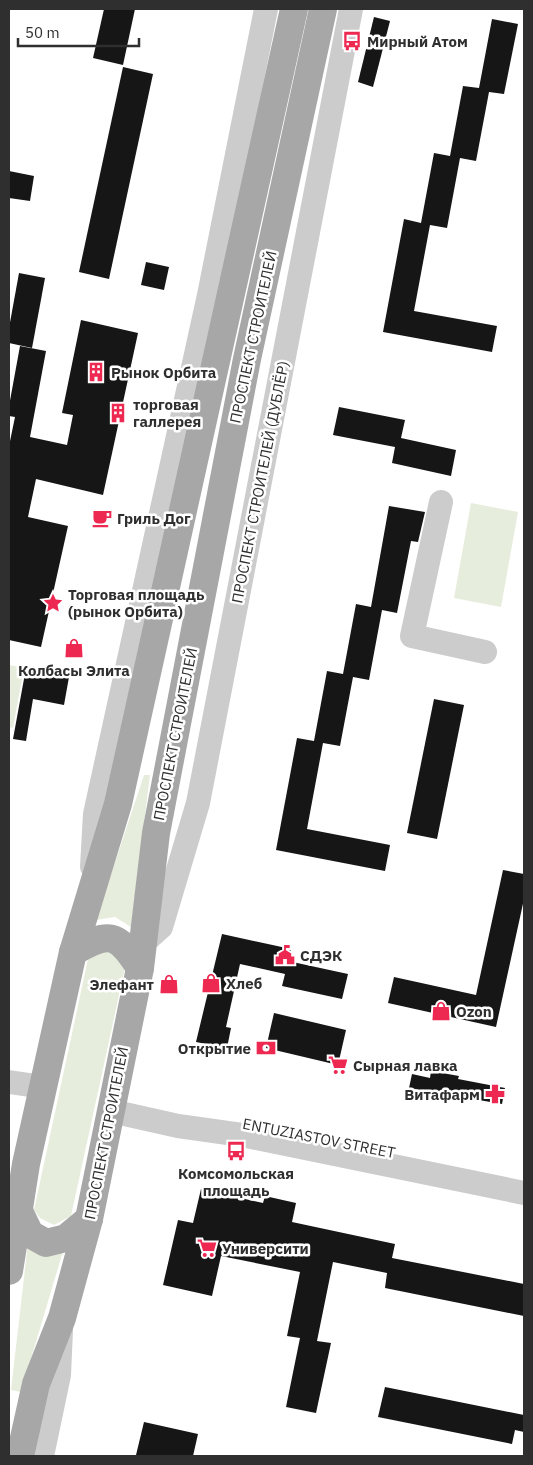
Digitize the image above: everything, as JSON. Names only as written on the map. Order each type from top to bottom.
[{"type":"main road","name":"ПРОСПЕКТ СТРОИТЕЛЕЙ","points":[[9,1271],[42,1094],[73,952],[91,887],[118,804],[294,9]]},
{"type":"main road","name":"ПРОСПЕКТ СТРОИТЕЛЕЙ","points":[[20,1456],[36,1384],[62,1318],[89,1219],[141,956],[156,833],[245,369],[323,9]]},
{"type":"main road","points":[[73,952],[96,938],[113,939],[126,945],[141,956]]},
{"type":"main road","points":[[19,1211],[30,1234],[46,1243],[66,1238],[89,1219]]},
{"type":"street","points":[[91,887],[95,814],[209,295],[266,9]]},
{"type":"street","name":"ПРОСПЕКТ СТРОИТЕЛЕЙ (ДУБЛЁР)","points":[[141,956],[161,927],[198,803],[351,9]]},
{"type":"street","points":[[441,502],[412,636],[485,652]]},
{"type":"street","points":[[9,1082],[42,1094]]},
{"type":"street","points":[[9,1095],[42,1094]]},
{"type":"street","points":[[112,1105],[178,1126],[242,1135],[524,1193]]},
{"type":"street","name":"ENTUZIASTOV STREET","points":[[112,1105],[524,1178]]},
{"type":"street","points":[[42,1456],[59,1375],[62,1318]]},
{"type":"green space","points":[[471,503],[518,512],[501,607],[454,598]]},
{"type":"green space","points":[[9,665],[24,668],[13,728],[9,727]]},
{"type":"green space","points":[[144,775],[150,775],[131,927],[115,917],[96,920]]},
{"type":"green space","points":[[103,945],[126,963],[71,1216],[54,1225],[40,1218],[34,1210],[88,959]]},
{"type":"green space","points":[[28,1243],[64,1248],[21,1392],[11,1390]]},
{"type":"building","points":[[104,9],[135,9],[123,65],[93,58]]},
{"type":"building","points":[[374,17],[390,21],[373,87],[358,82]]},
{"type":"building","points":[[492,19],[518,24],[504,94],[489,92],[476,161],[460,158],[447,228],[430,225],[414,311],[497,326],[492,352],[383,332],[404,219],[421,223],[434,153],[450,156],[463,86],[479,88]]},
{"type":"building","points":[[123,67],[153,74],[109,279],[79,272]]},
{"type":"building","points":[[9,171],[34,176],[30,201],[9,198]]},
{"type":"building","points":[[146,262],[169,267],[164,290],[141,285]]},
{"type":"building","points":[[19,273],[45,278],[32,348],[9,343],[9,328]]},
{"type":"building","points":[[81,320],[138,333],[103,495],[36,479],[28,517],[68,526],[41,647],[9,640],[9,446],[15,417],[9,416],[9,406],[20,346],[46,351],[30,437],[67,445],[73,415],[62,413]]},
{"type":"building","points":[[339,407],[405,420],[401,438],[456,450],[451,476],[392,463],[395,447],[333,435]]},
{"type":"building","points":[[389,506],[425,512],[418,542],[411,541],[397,613],[382,610],[369,680],[353,677],[340,746],[323,743],[307,829],[390,845],[385,871],[276,850],[297,738],[314,741],[327,671],[343,674],[356,604],[371,607]]},
{"type":"building","points":[[26,668],[69,677],[64,705],[33,699],[26,741],[13,739]]},
{"type":"building","points":[[434,699],[464,705],[437,839],[407,833]]},
{"type":"building","points":[[503,870],[524,874],[524,899],[496,1027],[388,1003],[394,977],[476,995]]},
{"type":"building","points":[[222,934],[291,949],[288,961],[348,974],[342,999],[282,986],[285,974],[240,964],[226,1027],[231,1028],[227,1048],[196,1042]]},
{"type":"building","points":[[274,1013],[346,1030],[338,1065],[266,1048]]},
{"type":"building","points":[[431,1071],[459,1076],[458,1079],[505,1088],[502,1104],[409,1088],[412,1074],[430,1078]]},
{"type":"building","points":[[201,1189],[263,1203],[265,1196],[296,1203],[292,1222],[395,1244],[392,1258],[524,1284],[524,1316],[385,1288],[387,1273],[333,1262],[317,1341],[331,1343],[316,1413],[286,1407],[300,1338],[287,1336],[300,1272],[221,1256],[212,1296],[163,1285],[178,1220],[193,1223]]},
{"type":"building","points":[[385,1387],[524,1415],[524,1432],[515,1430],[512,1444],[378,1417]]},
{"type":"building","points":[[144,1422],[198,1434],[193,1456],[136,1455]]},
{"type":"place","name":"Мирный Атом","points":[[352,41]]},
{"type":"place","name":"Рынок Орбита","points":[[96,372]]},
{"type":"place","name":"торговая галлерея","points":[[118,413]]},
{"type":"place","name":"Гриль Дог","points":[[102,518]]},
{"type":"place","name":"Торговая площадь (рынок Орбита)","points":[[53,603]]},
{"type":"place","name":"Колбасы Элита","points":[[74,648]]},
{"type":"place","name":"СДЭК","points":[[285,955]]},
{"type":"place","name":"Хлеб","points":[[211,983]]},
{"type":"place","name":"Элефант","points":[[169,984]]},
{"type":"place","name":"Ozon","points":[[441,1011]]},
{"type":"place","name":"Открытие","points":[[266,1048]]},
{"type":"place","name":"Сырная лавка","points":[[338,1065]]},
{"type":"place","name":"Витафарм","points":[[495,1094]]},
{"type":"place","name":"Комсомольская площадь","points":[[236,1151]]},
{"type":"place","name":"Университи","points":[[207,1248]]}]
